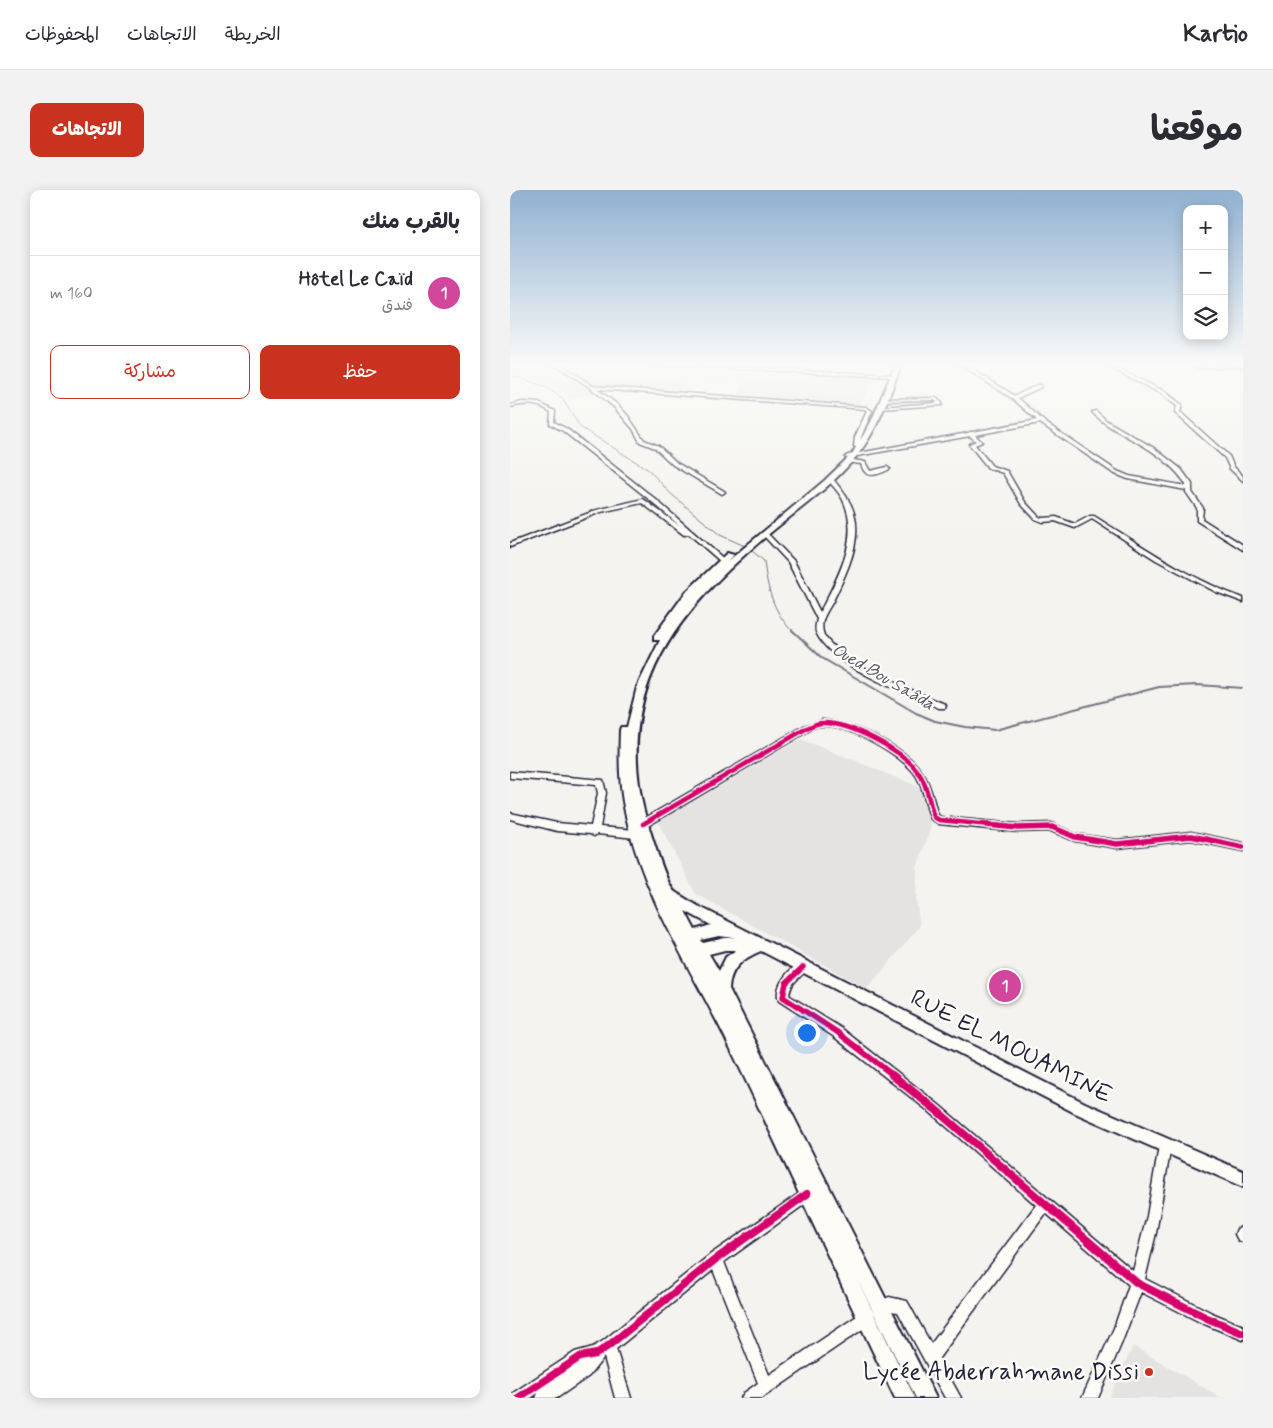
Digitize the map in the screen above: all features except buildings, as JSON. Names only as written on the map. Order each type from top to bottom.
[{"type":"main road","points":[[871,419],[850,458],[730,558],[668,634],[646,674],[634,715],[632,743],[633,781],[639,829],[638,844],[690,946],[905,1398]]},
{"type":"main road","points":[[756,537],[765,534],[830,479],[863,442],[874,419]]},
{"type":"main road","points":[[639,829],[671,895],[690,946],[722,990],[926,1398]]},
{"type":"main road","name":"RUE EL MOUAMINE","points":[[671,895],[693,910],[763,944],[1080,1108],[1243,1179]]},
{"type":"main road","points":[[690,946],[763,944]]},
{"type":"main road","points":[[722,990],[722,980],[729,963],[744,951],[763,944]]},
{"type":"street","points":[[552,419],[552,423],[555,426],[564,430],[581,443],[700,541]]},
{"type":"street","points":[[628,419],[637,429],[642,441],[658,448],[675,464],[722,492]]},
{"type":"street","points":[[857,446],[858,437],[866,419]]},
{"type":"street","points":[[1102,419],[1173,464],[1188,482],[1187,488],[1200,508],[1199,520],[1243,548]]},
{"type":"street","points":[[1184,419],[1227,457],[1232,468],[1243,479]]},
{"type":"street","points":[[850,458],[970,433],[1041,421],[1122,476],[1187,488]]},
{"type":"street","points":[[970,433],[978,441],[972,444],[980,456],[990,467],[1005,472],[1023,504],[1037,518],[1043,520],[1056,519],[1075,526],[1092,517],[1158,559],[1218,591],[1243,600]]},
{"type":"street","points":[[850,458],[863,463],[865,471],[869,473],[888,469]]},
{"type":"street","points":[[830,479],[853,514],[853,530],[845,569],[820,619],[818,628],[820,635],[853,663],[942,706]]},
{"type":"street","points":[[510,545],[600,511],[643,501],[672,525],[730,558]]},
{"type":"street","points":[[765,534],[791,561],[820,619]]},
{"type":"street","points":[[510,816],[557,827],[594,832],[639,829],[821,723],[848,728],[885,746],[908,762],[919,772],[934,817],[939,820],[1018,828],[1052,827],[1075,837],[1116,844],[1191,836],[1243,847]]},
{"type":"street","points":[[510,775],[600,782],[602,793],[594,832]]},
{"type":"street","points":[[803,966],[784,986],[783,996],[786,1000],[837,1032],[927,1103],[1137,1283],[1207,1318],[1243,1333]]},
{"type":"street","points":[[1090,1398],[1117,1339],[1137,1283],[1151,1228],[1165,1146]]},
{"type":"street","points":[[544,1398],[584,1371],[602,1350],[716,1259],[807,1194]]},
{"type":"street","points":[[931,1357],[1044,1205]]},
{"type":"street","points":[[716,1259],[766,1386]]},
{"type":"street","points":[[749,1398],[881,1308],[894,1304],[902,1306],[953,1398]]},
{"type":"street","points":[[518,1398],[580,1357],[602,1350]]},
{"type":"street","points":[[602,1350],[624,1398]]},
{"type":"shaded area","points":[[801,739],[922,788],[931,827],[917,867],[916,901],[920,926],[867,989],[696,894],[658,822]]},
{"type":"shaded area","name":"Lycée Abderrahmane Dissi","points":[[1133,1346],[1222,1398],[1109,1398]]},
{"type":"waterway","name":"Oued Bou Saâda","points":[[575,419],[580,427],[649,470],[670,493],[720,535],[747,547]]},
{"type":"waterway","name":"Oued Bou Saâda","points":[[751,550],[764,561],[772,599],[780,616],[793,632]]},
{"type":"waterway","name":"Oued Bou Saâda","points":[[792,630],[822,658],[916,713],[935,721],[965,727],[995,730],[1159,687],[1197,685],[1243,688]]},
{"type":"cycle path","points":[[643,824],[807,728],[822,723],[845,727],[860,733],[902,756],[919,773],[924,783],[934,817],[939,820],[1018,828],[1052,827],[1075,837],[1117,844],[1191,836],[1243,847]]},
{"type":"cycle path","points":[[803,967],[786,983],[783,997],[786,1000],[837,1032],[935,1109],[1137,1283],[1207,1318],[1243,1333]]},
{"type":"cycle path","points":[[518,1398],[580,1357],[596,1354],[608,1346],[716,1259],[807,1194]]},
{"type":"place","name":"Hôtel Le Caïd","points":[[1005,986]]},
{"type":"place","name":"Lycée Abderrahmane Dissi","points":[[1149,1372]]}]
